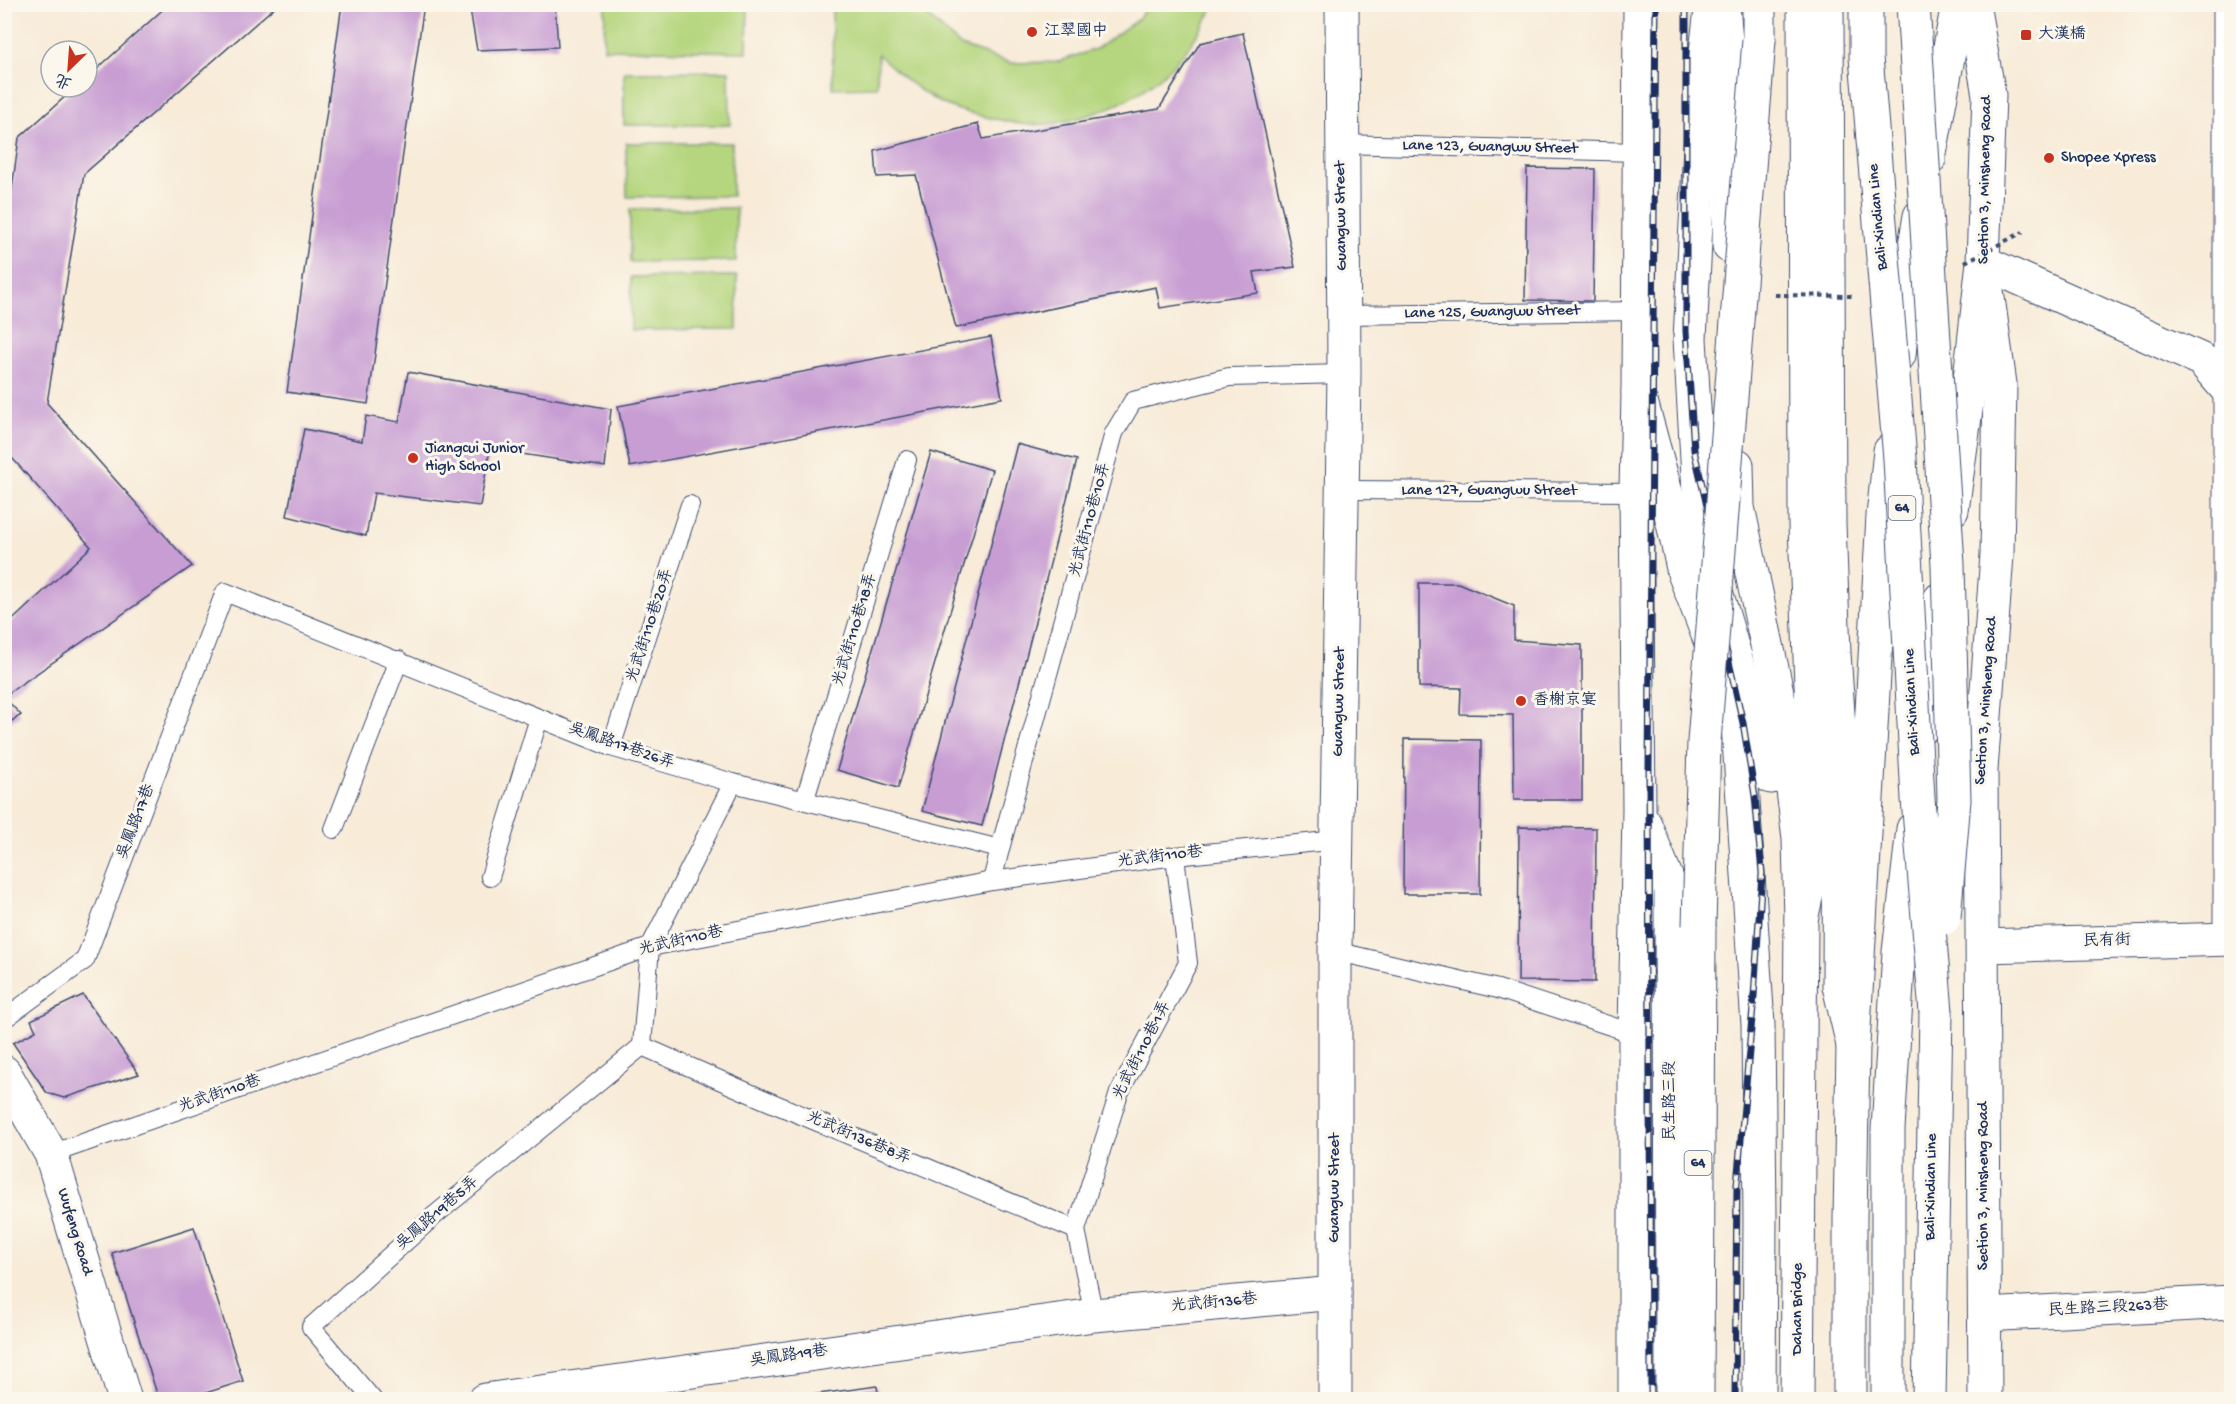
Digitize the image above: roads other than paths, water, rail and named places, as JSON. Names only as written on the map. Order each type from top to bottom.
[{"type":"main road","name":"Guangwu Street","points":[[1335,1400],[1335,951],[1344,374],[1342,4]]},
{"type":"main road","points":[[1635,1400],[1635,1034],[1639,809],[1636,492],[1640,4]]},
{"type":"main road","points":[[1711,4],[1704,70],[1690,339],[1702,544],[1740,673],[1766,747],[1779,838],[1801,920]]},
{"type":"main road","points":[[1723,4],[1731,105],[1729,280],[1738,507],[1786,735],[1799,838],[1801,920]]},
{"type":"main road","name":"64","points":[[1697,1400],[1698,938],[1704,742],[1759,40],[1759,4]]},
{"type":"main road","points":[[1804,4],[1816,47],[1829,524],[1840,744],[1839,986],[1853,1045]]},
{"type":"main road","points":[[1801,920],[1817,846],[1805,524],[1816,47],[1827,4]]},
{"type":"main road","name":"Bali-Xindian Line","points":[[1866,4],[1866,57],[1900,459],[1918,799],[1936,1012],[1929,1400]]},
{"type":"main road","points":[[1913,4],[1948,565],[1954,800],[1936,1012]]},
{"type":"main road","points":[[1850,1400],[1853,1045],[1883,516],[1902,327],[1941,90],[1958,4]]},
{"type":"main road","name":"Section 3, Minsheng Road","points":[[1973,4],[1989,95],[1983,262],[2000,384],[1997,555],[1981,770],[1985,1400]]},
{"type":"main road","points":[[2230,4],[2231,939]]},
{"type":"main road","points":[[1888,1400],[1888,1129],[1899,952],[1929,675],[1969,388],[1983,262],[2202,360],[2230,394]]},
{"type":"main road","points":[[1638,392],[1684,573],[1737,710],[1758,1025],[1759,1400]]},
{"type":"main road","name":"民生路三段","points":[[1639,809],[1671,889],[1672,1400]]},
{"type":"main road","name":"Dahan Bridge","points":[[1797,1400],[1801,920]]},
{"type":"main road","name":"民有街","points":[[1983,946],[2231,939]]},
{"type":"main road","name":"Wufeng Road","points":[[4,1072],[51,1154],[125,1400]]},
{"type":"main road","name":"光武街136巷","points":[[1094,1315],[1335,1293]]},
{"type":"main road","name":"民生路三段263巷","points":[[1985,1315],[2232,1302]]},
{"type":"main road","name":"吳鳳路19巷","points":[[485,1400],[1094,1315]]},
{"type":"lane","name":"Lane 123, Guangwu Street","points":[[1341,144],[1638,152]]},
{"type":"lane","name":"Lane 125, Guangwu Street","points":[[1344,315],[1639,311]]},
{"type":"lane","name":"光武街110巷10弄","points":[[1000,849],[1114,434],[1133,400],[1229,378],[1344,374]]},
{"type":"lane","name":"光武街110巷18弄","points":[[805,799],[907,460]]},
{"type":"lane","name":"Lane 127, Guangwu Street","points":[[1343,489],[1636,492]]},
{"type":"lane","name":"光武街110巷20弄","points":[[611,747],[690,505]]},
{"type":"lane","name":"吳鳳路17巷26弄","points":[[225,592],[611,747],[733,783],[1000,849]]},
{"type":"lane","name":"吳鳳路17巷","points":[[4,1018],[85,960],[225,592]]},
{"type":"lane","points":[[334,829],[399,660]]},
{"type":"lane","points":[[490,878],[539,718]]},
{"type":"lane","points":[[642,1046],[650,947],[733,783]]},
{"type":"lane","name":"光武街110巷","points":[[51,1154],[650,947],[992,880],[1175,855],[1338,840]]},
{"type":"lane","points":[[992,880],[1000,849]]},
{"type":"lane","name":"光武街110巷1弄","points":[[1094,1315],[1076,1230],[1119,1093],[1188,963],[1175,855]]},
{"type":"lane","points":[[1335,951],[1498,989],[1635,1034]]},
{"type":"lane","name":"光武街136巷8弄","points":[[642,1046],[1076,1230]]},
{"type":"lane","name":"吳鳳路19巷5弄","points":[[373,1400],[311,1327],[435,1215],[642,1046]]},
{"type":"railway","points":[[1651,1400],[1649,766],[1656,4]]},
{"type":"railway","points":[[1686,4],[1686,331],[1694,450],[1707,506],[1719,578],[1726,649],[1743,723],[1755,796],[1762,873],[1754,996],[1737,1184],[1735,1400]]},
{"type":"place","name":"江翠國中","points":[[1032,32]]},
{"type":"place","name":"大漢橋","points":[[2026,35]]},
{"type":"place","name":"Shopee Xpress","points":[[2049,158]]},
{"type":"place","name":"Jiangcui Junior High School","points":[[413,458]]},
{"type":"place","name":"香榭京宴","points":[[1521,701]]}]
